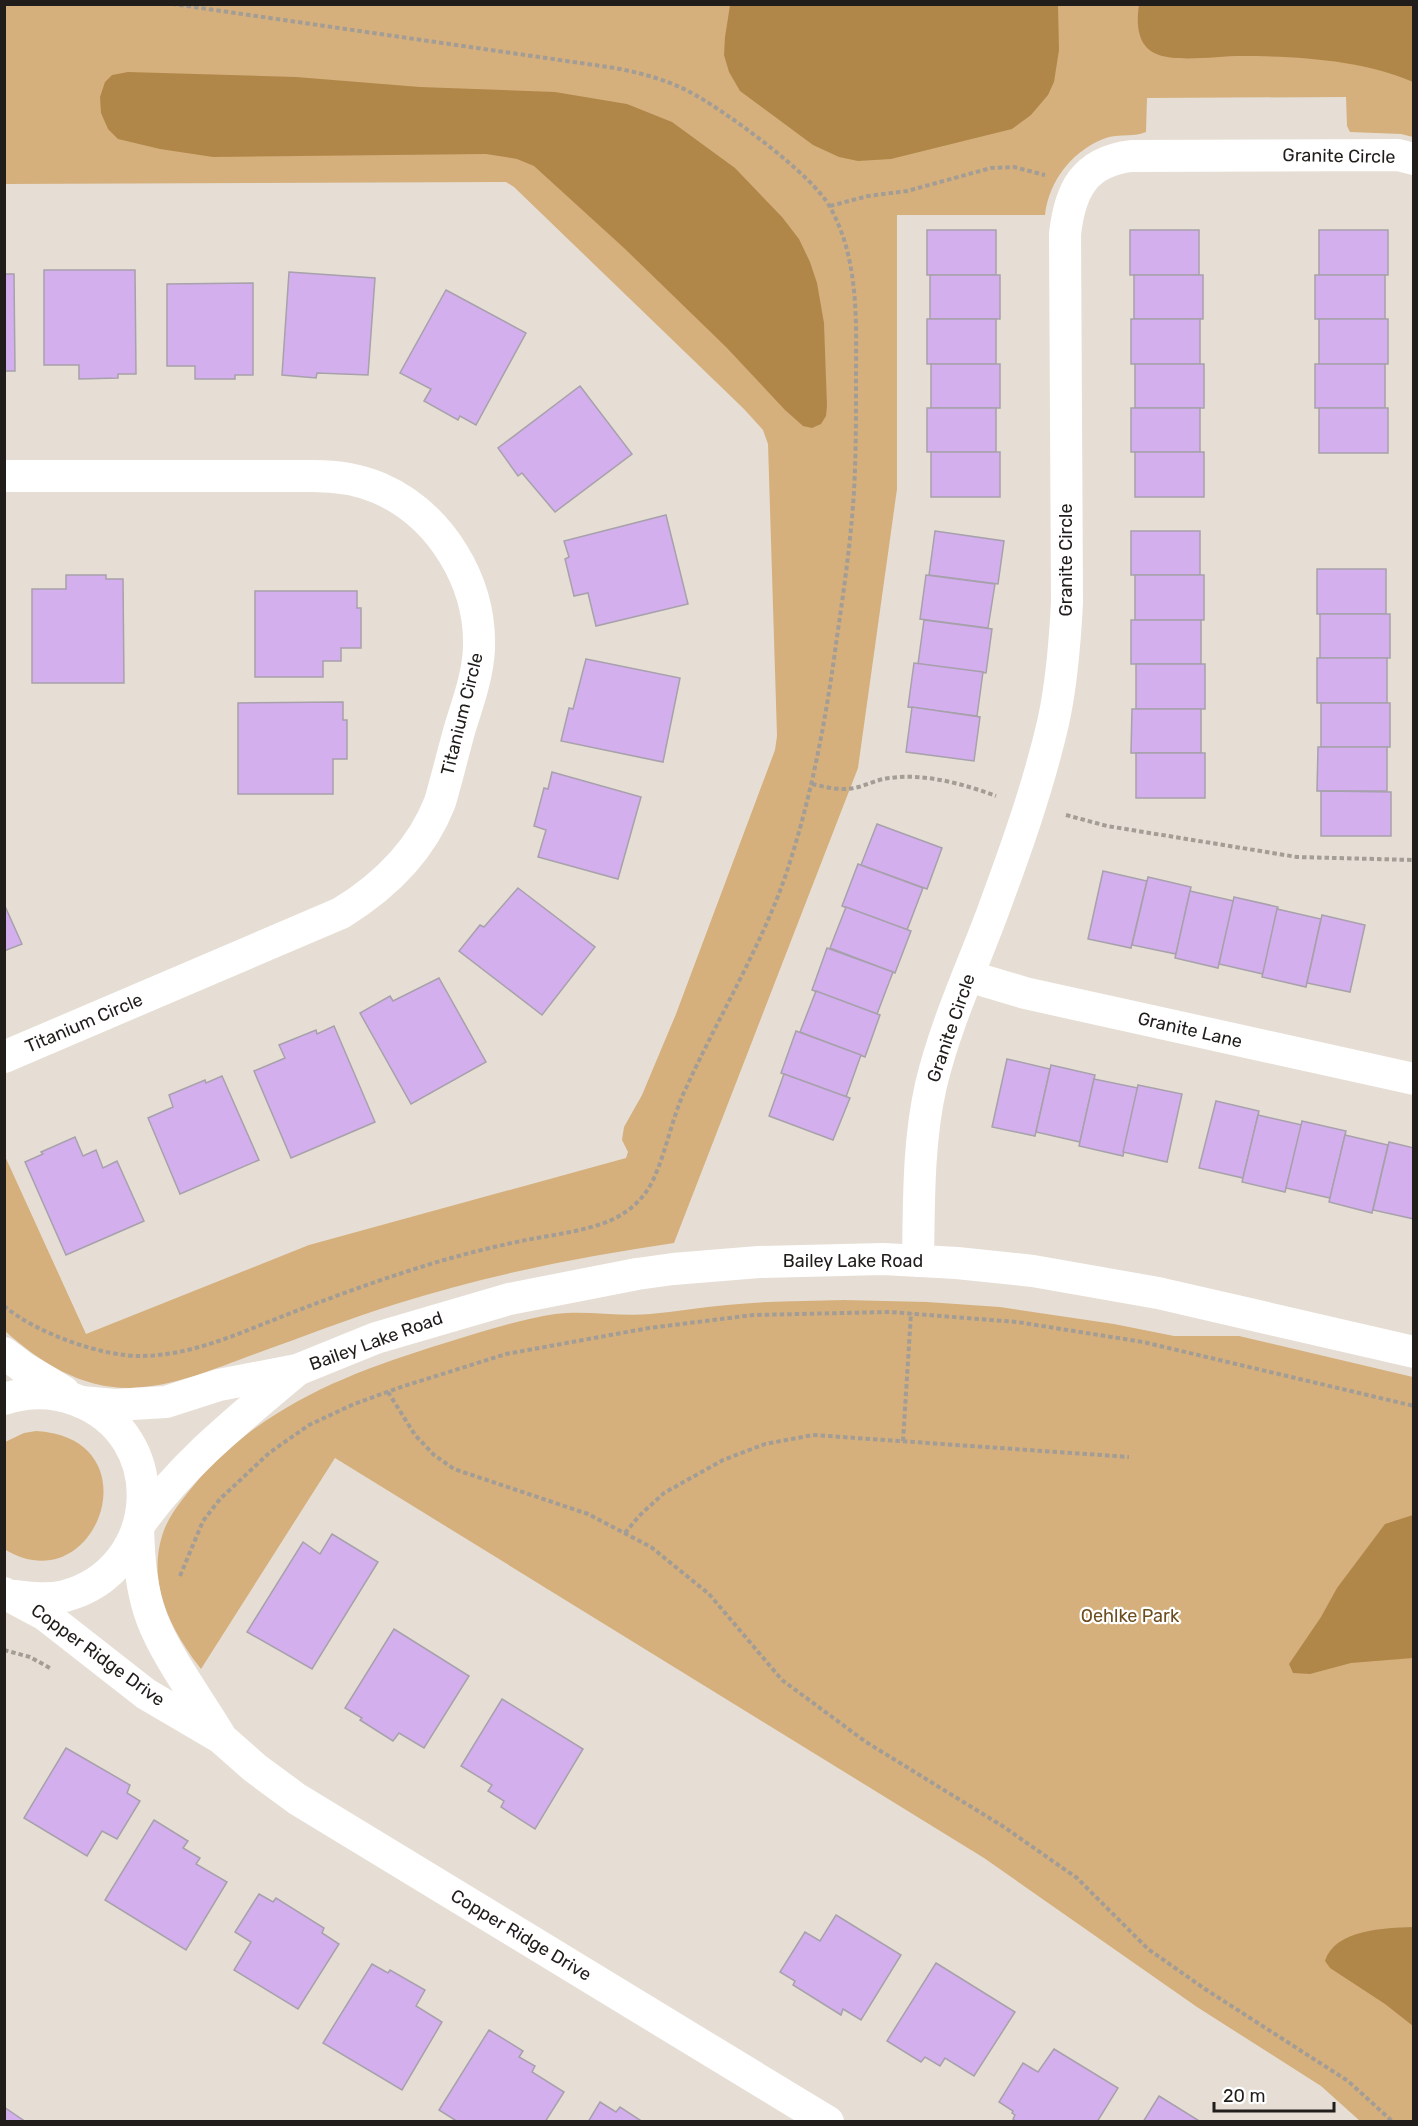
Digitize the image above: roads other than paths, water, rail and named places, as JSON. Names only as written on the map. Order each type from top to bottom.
[{"type":"street","name":"Granite Circle","points":[[918,1261],[920,1177],[926,1112],[943,1044],[993,913],[1046,753],[1059,687],[1067,602],[1065,234],[1068,210],[1076,189],[1092,171],[1104,163],[1131,156],[1398,155],[1413,159]]},
{"type":"street","name":"Titanium Circle","points":[[4,476],[323,476],[348,478],[378,488],[405,502],[417,512],[447,544],[460,564],[475,604],[479,650],[473,686],[434,817],[408,856],[372,893],[341,913],[4,1057]]},
{"type":"street","name":"Granite Lane","points":[[968,976],[1025,993],[1413,1079]]},
{"type":"street","name":"Bailey Lake Road","points":[[79,1401],[127,1405],[166,1402],[219,1385],[297,1370],[376,1338],[508,1299],[602,1280],[673,1269],[759,1262],[842,1259],[995,1266],[1158,1293],[1413,1352]]},
{"type":"street","points":[[4,1353],[33,1374],[103,1413],[121,1431],[134,1452],[142,1475],[143,1487],[139,1526],[128,1550],[120,1562],[99,1580],[87,1588],[66,1596],[46,1599],[32,1599],[4,1593]]},
{"type":"street","name":"Bailey Lake Road","points":[[139,1526],[157,1502],[205,1449],[297,1370]]},
{"type":"street","points":[[4,1399],[43,1392],[79,1401]]},
{"type":"street","name":"Copper Ridge Drive","points":[[139,1526],[142,1581],[152,1617],[163,1643],[221,1738]]},
{"type":"street","name":"Copper Ridge Drive","points":[[4,1593],[45,1616],[146,1694],[221,1738],[255,1768],[297,1799],[828,2121]]},
{"type":"park label","name":"Oehlke Park","points":[[1130,1616]]}]
